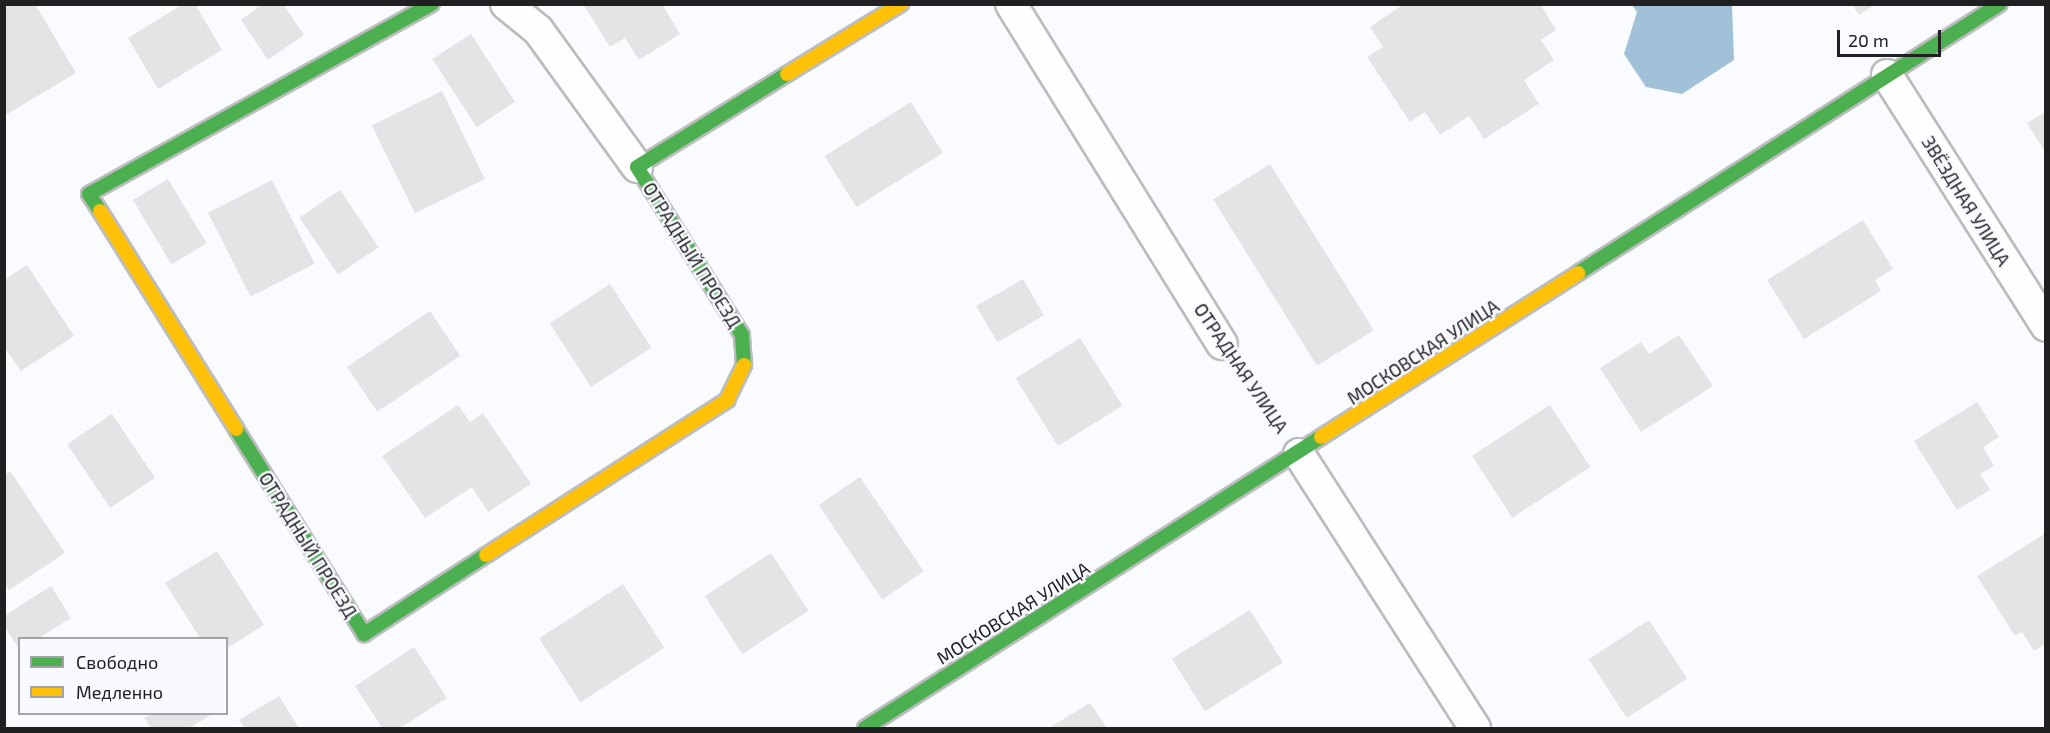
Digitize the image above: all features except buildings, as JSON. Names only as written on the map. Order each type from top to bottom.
[{"type":"street","name":"ОТРАДНЫЙ ПРОЕЗД","points":[[432,4],[89,194],[364,634],[727,400],[744,368],[742,334],[636,167],[538,30],[506,4]]},
{"type":"street","name":"ОТРАДНЫЙ ПРОЕЗД","points":[[636,167],[901,4]]},
{"type":"street","name":"ОТРАДНАЯ УЛИЦА","points":[[1011,4],[1222,344]]},
{"type":"street","name":"МОСКОВСКАЯ УЛИЦА","points":[[865,729],[1299,454],[2000,4]]},
{"type":"street","name":"ЗВЁЗДНАЯ УЛИЦА","points":[[1887,75],[2046,326]]},
{"type":"street","points":[[1299,454],[1475,729]]},
{"type":"path","name":"ОТРАДНАЯ УЛИЦА","points":[[1222,344],[1299,454]]},
{"type":"water","points":[[1632,5],[1732,5],[1734,60],[1682,94],[1646,87],[1624,54],[1637,12]]},
{"type":"traffic: fast","points":[[100,211],[89,194],[432,4]]},
{"type":"traffic: fast","points":[[1578,273],[2000,4]]},
{"type":"traffic: fast","points":[[744,365],[742,335],[637,167],[787,74]]},
{"type":"traffic: fast","points":[[236,429],[364,634],[486,555]]},
{"type":"traffic: fast","points":[[865,728],[1321,437]]},
{"type":"traffic: slow","points":[[787,74],[901,4]]},
{"type":"traffic: slow","points":[[100,211],[236,429]]},
{"type":"traffic: slow","points":[[1321,437],[1578,273]]},
{"type":"traffic: slow","points":[[486,555],[727,400],[744,365]]}]
